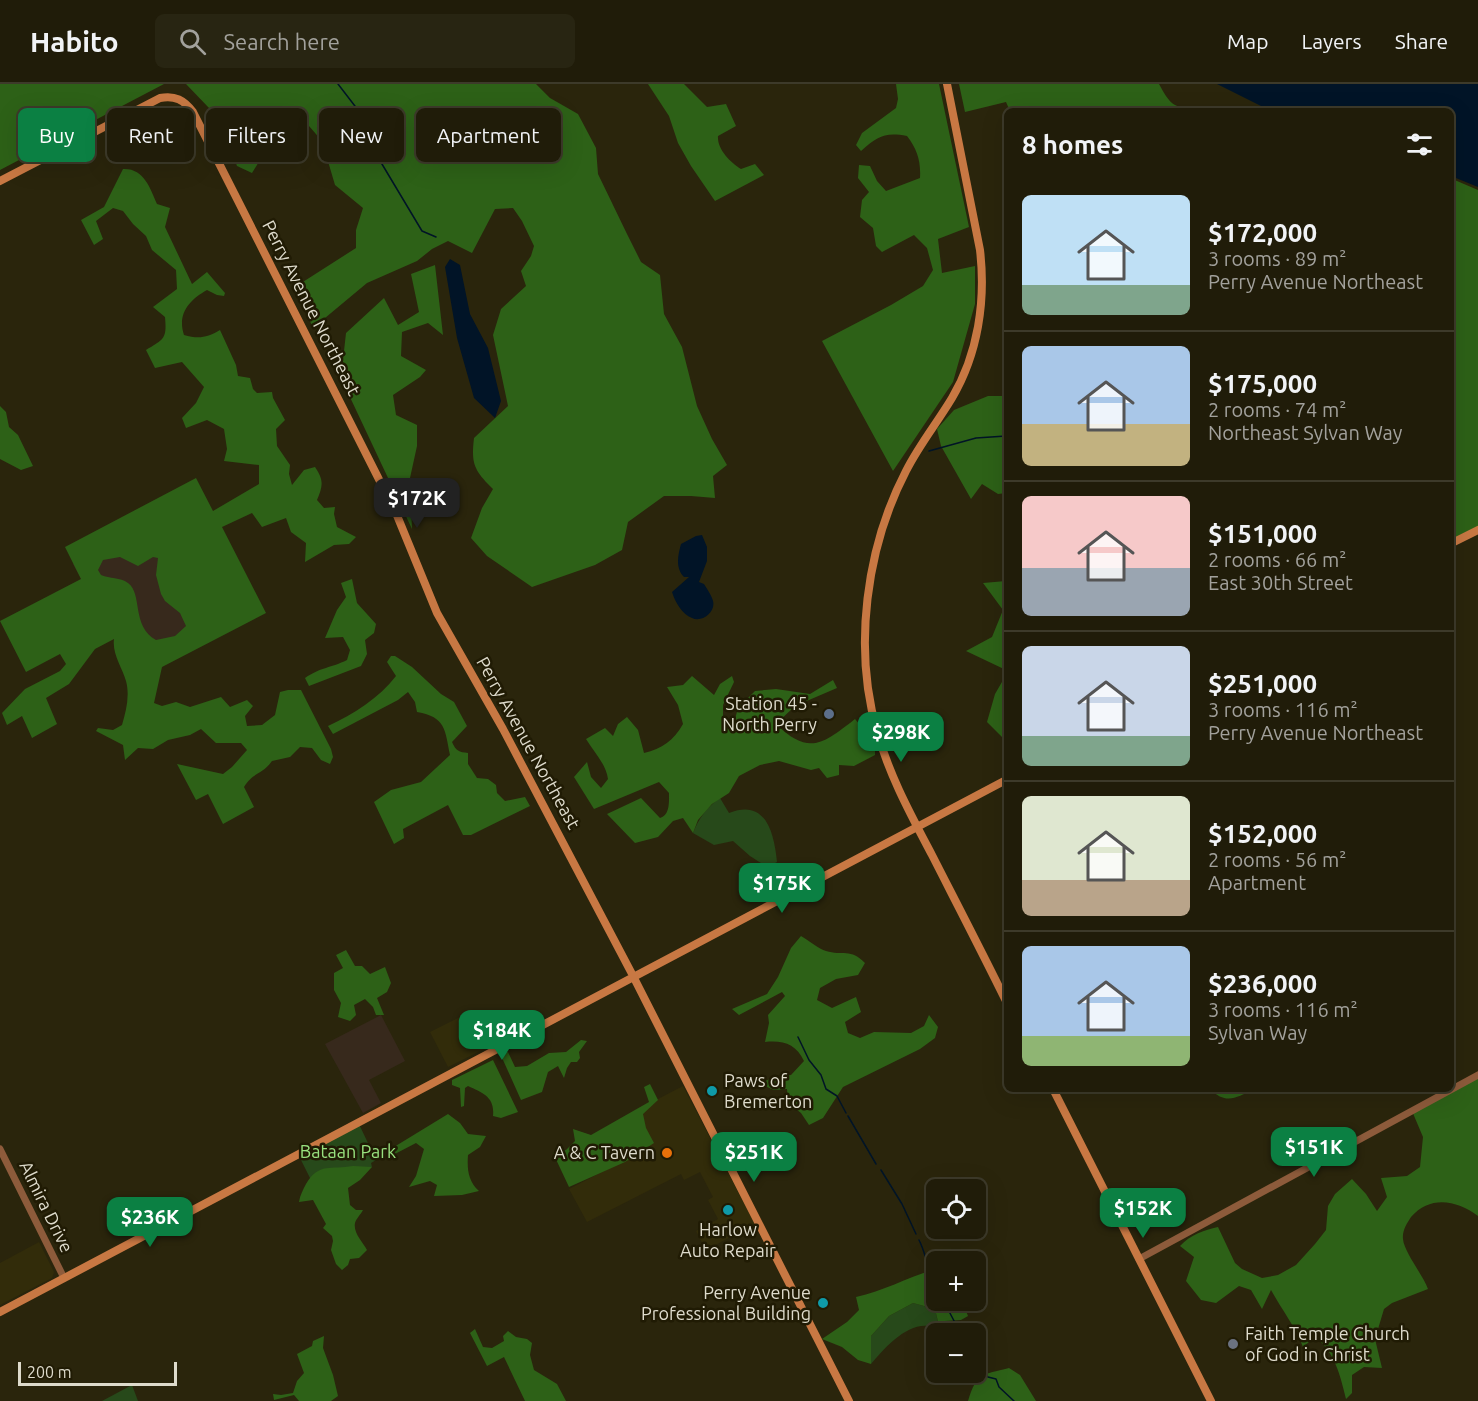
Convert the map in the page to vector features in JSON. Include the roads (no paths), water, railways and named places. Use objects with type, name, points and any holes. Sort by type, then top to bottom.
[{"type":"main road","points":[[948,84],[980,250],[983,277],[981,310],[965,374],[908,466],[885,520],[867,604],[866,678],[873,715],[885,757],[917,827],[1004,997]]},
{"type":"main road","name":"Perry Avenue Northeast","points":[[0,181],[157,99],[170,96],[180,100],[194,114],[400,522],[437,613],[503,729],[634,977],[849,1401]]},
{"type":"main road","points":[[1454,542],[1478,530]]},
{"type":"main road","points":[[0,1312],[1004,781]]},
{"type":"main road","points":[[1055,1092],[1211,1401]]},
{"type":"street","points":[[1454,1088],[1478,1075]]},
{"type":"street","points":[[1139,1259],[1447,1092]]},
{"type":"street","name":"Almira Drive","points":[[0,1149],[64,1278]]},
{"type":"water","points":[[1217,84],[1478,84],[1478,187],[1454,177],[1454,108],[1265,108]]},
{"type":"water","points":[[450,259],[460,265],[470,314],[488,348],[501,401],[495,418],[474,398],[457,338],[445,267]]},
{"type":"water","points":[[702,535],[707,547],[707,561],[699,582],[704,584],[708,590],[713,605],[707,616],[696,619],[682,611],[672,592],[689,577],[684,577],[678,566],[681,544]]},
{"type":"waterway","points":[[338,84],[358,110],[370,144],[422,231],[436,237]]},
{"type":"waterway","points":[[929,451],[976,438],[1004,436]]},
{"type":"waterway","points":[[798,1037],[809,1060],[821,1075],[826,1089],[837,1096],[846,1113]]},
{"type":"waterway","points":[[848,1116],[876,1164]]},
{"type":"waterway","points":[[881,1170],[902,1204],[916,1234]]},
{"type":"waterway","points":[[919,1240],[926,1258]]},
{"type":"waterway","points":[[949,1311],[955,1323]]},
{"type":"waterway","points":[[986,1375],[996,1379],[999,1387],[1014,1401]]},
{"type":"place","name":"Station 45 - North Perry","points":[[829,714]]},
{"type":"place","name":"Paws of Bremerton","points":[[712,1091]]},
{"type":"place","name":"A & C Tavern","points":[[667,1153]]},
{"type":"place","name":"Harlow Auto Repair","points":[[728,1210]]},
{"type":"place","name":"Perry Avenue Professional Building","points":[[823,1303]]},
{"type":"place","name":"Faith Temple Church of God in Christ","points":[[1233,1344]]},
{"type":"park label","name":"Bataan Park","points":[[348,1152]]}]
